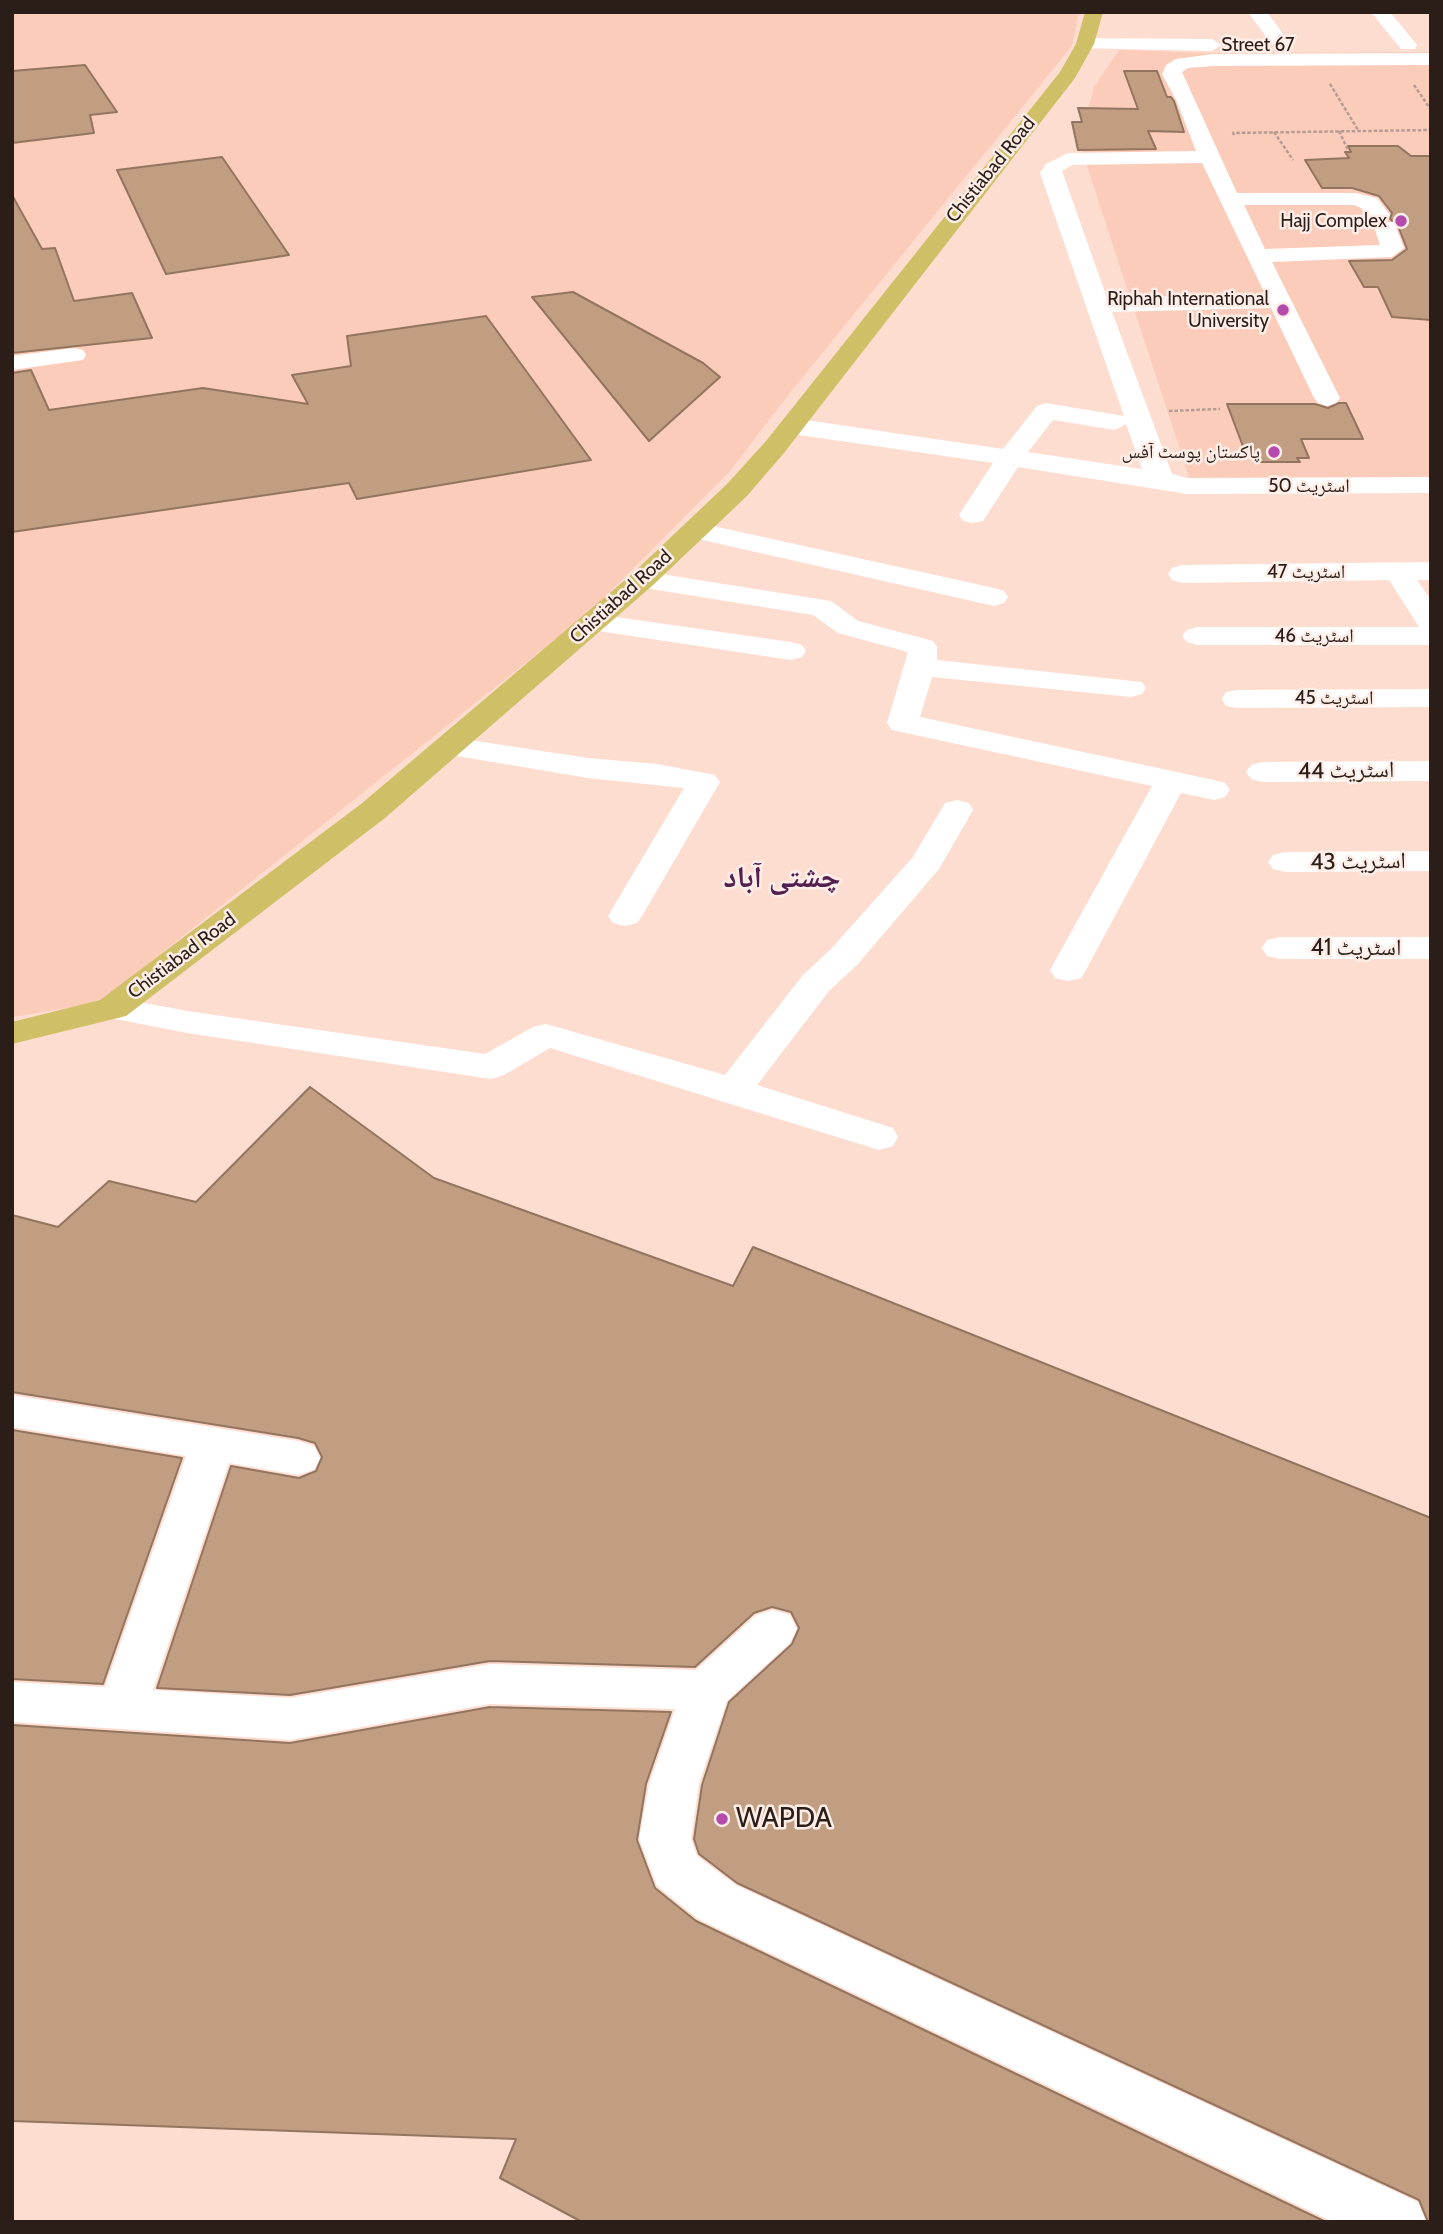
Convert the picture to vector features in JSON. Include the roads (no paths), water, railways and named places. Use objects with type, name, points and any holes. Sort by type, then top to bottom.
[{"type":"main road","name":"Chistiabad Road","points":[[12,1032],[113,1008],[373,811],[642,580],[737,490],[792,425],[1068,74],[1085,44],[1094,12]]},
{"type":"street","points":[[1258,12],[1282,45]]},
{"type":"street","points":[[1380,12],[1408,45]]},
{"type":"street","name":"Street 67","points":[[1085,44],[1431,44]]},
{"type":"street","points":[[1327,398],[1209,158],[1172,69],[1178,65],[1204,61],[1431,59]]},
{"type":"street","points":[[1174,483],[1158,475],[1125,417],[1098,305],[1051,173],[1053,168],[1068,159],[1209,158]]},
{"type":"street","points":[[1230,199],[1356,199],[1369,203],[1382,221],[1393,248],[1384,252],[1256,256]]},
{"type":"street","points":[[1098,305],[1280,301]]},
{"type":"street","points":[[12,363],[74,355]]},
{"type":"street","points":[[973,515],[1010,458],[1046,411],[1125,417]]},
{"type":"street","name":"اسٹریٹ 50","points":[[792,425],[1174,483],[1431,485]]},
{"type":"street","points":[[695,530],[993,597]]},
{"type":"street","name":"اسٹریٹ 47","points":[[1182,573],[1431,571]]},
{"type":"street","points":[[1398,572],[1431,623]]},
{"type":"street","points":[[642,580],[821,607],[848,627],[922,647],[923,655],[902,723],[1214,790]]},
{"type":"street","points":[[595,622],[791,651]]},
{"type":"street","name":"اسٹریٹ 46","points":[[1198,636],[1431,636]]},
{"type":"street","points":[[919,667],[1131,688]]},
{"type":"street","name":"اسٹریٹ 45","points":[[1237,699],[1431,698]]},
{"type":"street","points":[[450,746],[551,763],[705,782],[625,916]]},
{"type":"street","name":"اسٹریٹ 44","points":[[1262,772],[1431,771]]},
{"type":"street","points":[[1068,970],[1171,781]]},
{"type":"street","points":[[733,1090],[816,983],[844,957],[927,862],[957,810]]},
{"type":"street","name":"اسٹریٹ 43","points":[[1285,862],[1431,861]]},
{"type":"street","name":"اسٹریٹ 41","points":[[1280,948],[1431,948]]},
{"type":"street","points":[[113,1008],[187,1022],[491,1067],[546,1035],[880,1137]]},
{"type":"street","points":[[12,1411],[298,1458]]},
{"type":"street","points":[[122,1709],[214,1444]]},
{"type":"street","points":[[773,1629],[706,1690],[674,1784],[664,1839],[676,1870],[717,1902],[1397,2222]]},
{"type":"street","points":[[12,1702],[290,1719],[490,1684],[706,1690]]},
{"type":"place","name":"Hajj Complex","points":[[1401,221]]},
{"type":"place","name":"Riphah International University","points":[[1283,310]]},
{"type":"place","name":"پاکستان پوسٹ آفس","points":[[1274,452]]},
{"type":"place","name":"WAPDA","points":[[722,1819]]},
{"type":"district","name":"چشتی آباد","points":[[782,878]]}]
